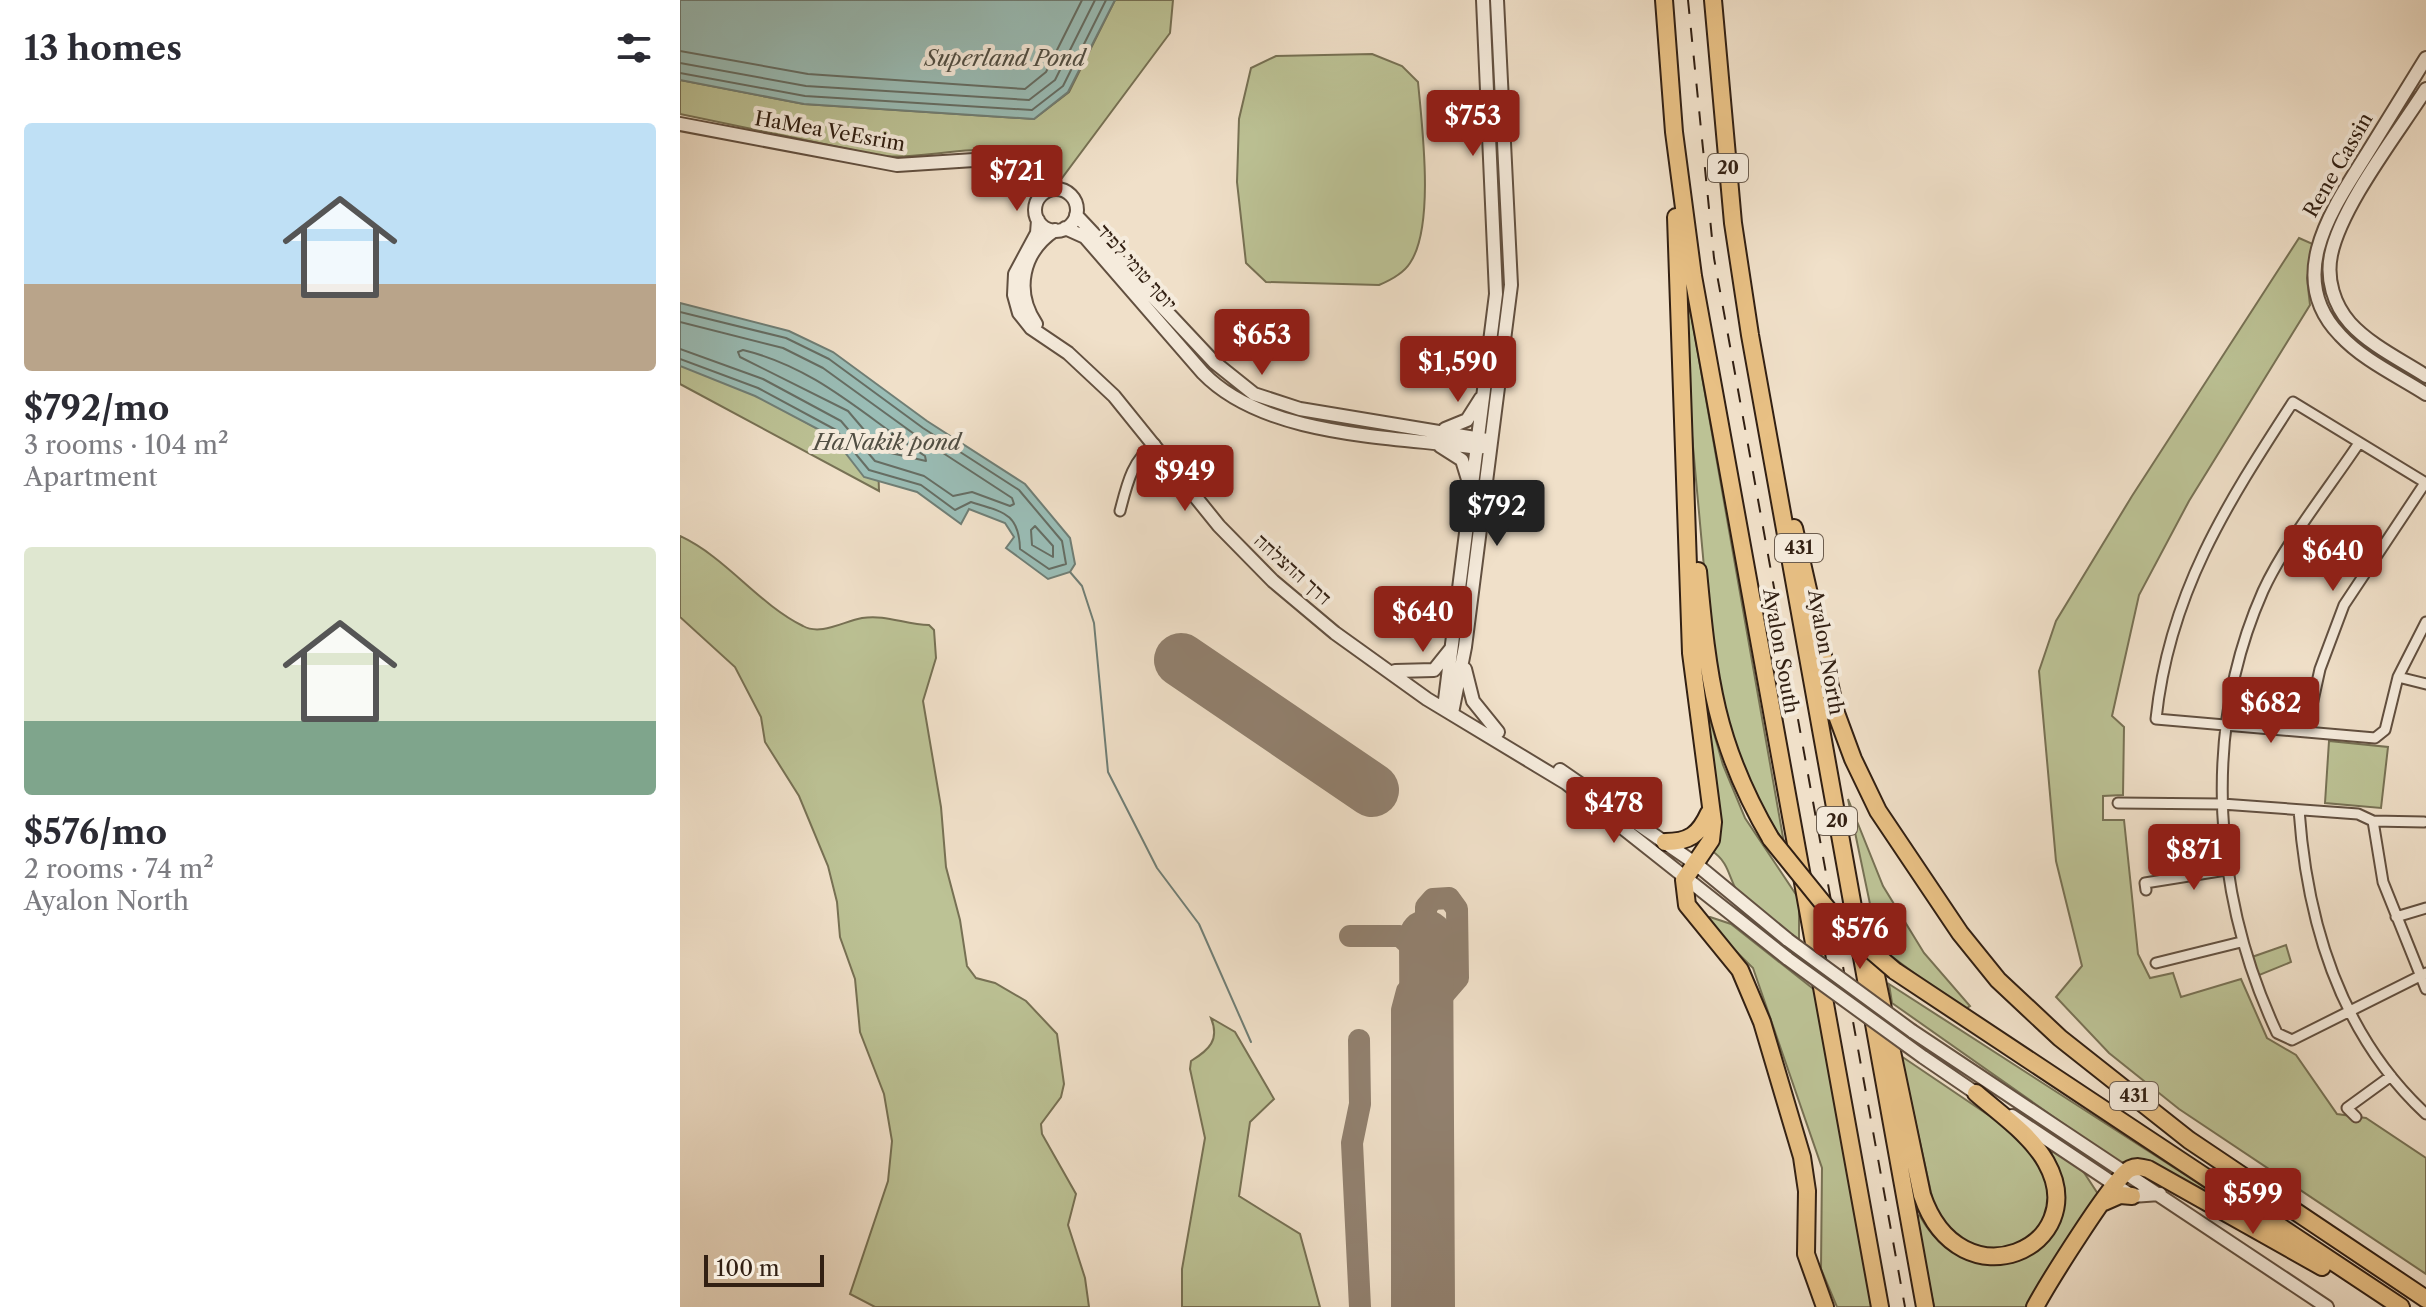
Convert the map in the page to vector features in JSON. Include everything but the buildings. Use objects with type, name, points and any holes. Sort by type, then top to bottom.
[{"type":"highway","name":"Ayalon South","points":[[1664,0],[1674,132],[1707,360],[1880,1307]]},
{"type":"highway","name":"Ayalon North","points":[[1713,0],[1733,223],[1750,335],[1925,1307]]},
{"type":"highway","points":[[1674,132],[1693,693],[1711,808],[1711,840],[1684,880],[1687,905],[1740,970],[1762,1022],[1802,1157],[1807,1191],[1806,1254],[1825,1307]]},
{"type":"highway","name":"431","points":[[1750,335],[1836,713],[1878,811],[1960,933],[2014,996],[2099,1070],[2231,1171],[2423,1297]]},
{"type":"highway","name":"431","points":[[1686,454],[1713,701],[1732,764],[1771,839],[1839,923],[1895,971],[2401,1307]]},
{"type":"highway","points":[[1825,758],[1840,805],[1926,1207],[1942,1240],[1955,1252],[1970,1260],[1996,1262],[2025,1253],[2039,1242],[2056,1214],[2057,1191],[2039,1152],[1976,1093]]},
{"type":"highway","points":[[1665,842],[1685,842],[1701,830],[1711,808]]},
{"type":"highway","points":[[2035,1307],[2121,1178],[2136,1167],[2148,1169],[2392,1307]]},
{"type":"highway","points":[[2103,1203],[2120,1195],[2132,1196]]},
{"type":"street","points":[[1483,0],[1497,267],[1460,644],[1467,686],[1473,701],[1498,732]]},
{"type":"street","points":[[1449,706],[1493,444],[1511,285],[1497,0]]},
{"type":"street","name":"Rene Cassin","points":[[2426,58],[2330,213],[2316,251],[2314,268],[2317,297],[2339,334],[2354,348],[2426,394]]},
{"type":"street","name":"Rene Cassin","points":[[2426,89],[2344,221],[2331,254],[2329,277],[2335,300],[2350,324],[2426,376]]},
{"type":"street","name":"HaMea VeEsrim","points":[[680,124],[888,164],[989,161],[1021,170],[1050,190]]},
{"type":"street","points":[[1021,170],[1037,201],[1038,220],[1060,229],[1076,215],[1070,195],[1058,189],[1050,190],[1037,201]]},
{"type":"street","name":"יוסף טומי לפיד","points":[[1076,215],[1214,362],[1254,394],[1300,409],[1437,436]]},
{"type":"street","name":"דרך ההצלחה","points":[[1038,220],[1037,233],[1015,274],[1014,295],[1023,319],[1114,396],[1235,544],[1307,611],[1355,647],[1573,778],[1665,842],[1788,940],[2121,1178]]},
{"type":"street","name":"יוסף טומי לפיד","points":[[1060,229],[1085,237],[1203,373],[1233,399],[1262,414],[1298,423],[1493,444]]},
{"type":"street","name":"דרך ההצלחה","points":[[1048,338],[1026,308],[1022,288],[1031,256],[1060,229]]},
{"type":"street","points":[[1472,499],[1462,460],[1437,436],[1467,420],[1486,388]]},
{"type":"street","points":[[2306,732],[2320,669],[2344,605],[2425,483],[2293,402],[2237,489],[2194,570],[2168,642],[2156,719],[2367,738],[2380,735],[2385,730],[2398,677],[2425,624]]},
{"type":"street","points":[[2359,443],[2264,589],[2237,675],[2228,726],[2222,804],[2226,870],[2241,942],[2277,1033],[2292,1040],[2422,974],[2426,966]]},
{"type":"street","points":[[1120,511],[1133,468],[1143,452],[1155,444]]},
{"type":"street","points":[[1395,671],[1434,670],[1460,644]]},
{"type":"street","name":"דרך ההצלחה","points":[[1355,647],[1566,783],[1684,880],[1923,1057],[1976,1093],[2121,1178]]},
{"type":"street","points":[[2398,677],[2426,684]]},
{"type":"street","points":[[2118,803],[2222,804],[2358,814],[2373,821],[2424,822]]},
{"type":"street","points":[[2299,810],[2310,900],[2347,1011],[2391,1076],[2426,1114]]},
{"type":"street","points":[[2373,821],[2383,882],[2426,989]]},
{"type":"street","points":[[2146,890],[2145,883],[2226,870]]},
{"type":"street","points":[[2396,917],[2426,908]]},
{"type":"street","points":[[2156,963],[2241,942]]},
{"type":"street","points":[[2356,1117],[2347,1108],[2391,1076]]},
{"type":"street","points":[[2121,1178],[2132,1196],[2160,1194]]},
{"type":"street","points":[[2121,1178],[2160,1194],[2327,1307]]},
{"type":"green space","points":[[1115,0],[1173,0],[1170,33],[1062,178],[1048,175],[1006,153],[975,150],[881,156],[680,114],[680,80],[804,104],[1034,119],[1069,92]]},
{"type":"green space","points":[[1372,54],[1402,66],[1418,82],[1425,201],[1418,246],[1404,270],[1379,285],[1266,282],[1246,263],[1237,182],[1239,119],[1251,68],[1276,56]]},
{"type":"green space","points":[[2299,238],[2315,245],[2307,278],[2310,305],[2189,501],[2139,595],[2112,716],[2124,727],[2123,795],[2103,796],[2103,820],[2124,820],[2138,954],[2150,978],[2173,973],[2181,997],[2241,979],[2267,1038],[2296,1055],[2337,1114],[2366,1118],[2426,1158],[2426,1274],[2179,1109],[2109,1053],[2056,997],[2082,966],[2056,861],[2039,671],[2056,621],[2132,496]]},
{"type":"green space","points":[[1681,257],[1784,843],[1752,792],[1729,729],[1710,633],[1682,326]]},
{"type":"green space","points":[[680,353],[878,462],[879,491],[680,384]]},
{"type":"green space","points":[[680,536],[713,556],[786,616],[810,629],[825,629],[871,617],[929,625],[934,630],[936,658],[923,701],[941,807],[946,867],[960,920],[967,966],[976,978],[995,983],[1026,1001],[1057,1034],[1064,1084],[1061,1097],[1041,1124],[1042,1134],[1076,1194],[1068,1225],[1085,1278],[1089,1307],[875,1307],[850,1294],[888,1181],[892,1141],[884,1094],[860,1032],[855,979],[840,937],[837,902],[828,866],[799,796],[765,742],[761,717],[735,667],[680,617]]},
{"type":"green space","points":[[1707,709],[1723,765],[1745,818],[1799,899],[1799,941],[1742,898],[1727,868],[1712,851],[1701,713]]},
{"type":"green space","points":[[2329,741],[2388,747],[2381,808],[2325,803]]},
{"type":"green space","points":[[1848,799],[1883,886],[1924,953],[1970,1006],[1964,1010],[1879,947]]},
{"type":"green space","points":[[1710,917],[1731,924],[1816,991],[1875,1307],[1837,1307],[1821,1269],[1822,1168],[1753,968],[1702,918]]},
{"type":"green space","points":[[2286,945],[2291,962],[2257,976],[2252,957]]},
{"type":"green space","points":[[1889,984],[2277,1234],[2133,1160],[2119,1163],[1892,1003]]},
{"type":"green space","points":[[1211,1018],[1235,1032],[1274,1099],[1250,1122],[1239,1196],[1300,1234],[1320,1307],[1182,1307],[1182,1269],[1205,1138],[1190,1069],[1191,1061],[1211,1044],[1214,1032]]},
{"type":"green space","points":[[1901,1056],[2009,1129],[2040,1163],[2052,1201],[2035,1238],[1979,1256],[1937,1220]]},
{"type":"green space","points":[[2055,1149],[2081,1168],[2100,1197],[2028,1307],[1934,1307],[1915,1214],[1942,1243],[1969,1257],[1999,1260],[2026,1252],[2049,1237],[2062,1214],[2064,1187],[2049,1156]]},
{"type":"water","name":"Superland Pond","points":[[680,0],[1115,0],[1068,92],[1034,119],[804,104],[680,80]]},
{"type":"water","name":"HaNakik pond","points":[[680,303],[789,331],[833,352],[927,421],[1025,484],[1070,538],[1075,564],[1070,572],[1048,579],[1006,548],[1014,537],[1005,523],[969,509],[961,524],[917,492],[864,477],[833,437],[755,396],[680,366]]},
{"type":"waterway","points":[[1070,572],[1082,586],[1094,623],[1108,772],[1157,868],[1199,924],[1251,1042]]},
{"type":"taxiway","points":[[1426,937],[1426,907],[1433,899],[1449,898],[1457,909],[1458,978],[1426,1015]]},
{"type":"taxiway","points":[[1350,936],[1400,936],[1415,950],[1415,983],[1407,991],[1402,1010],[1402,1307]]},
{"type":"taxiway","points":[[1359,1040],[1360,1104],[1352,1143],[1360,1307]]},
{"type":"runway","points":[[1181,660],[1372,790]]},
{"type":"runway","points":[[1426,937],[1428,1307]]},
{"type":"railway","points":[[1688,0],[1714,258],[1905,1307]]}]
